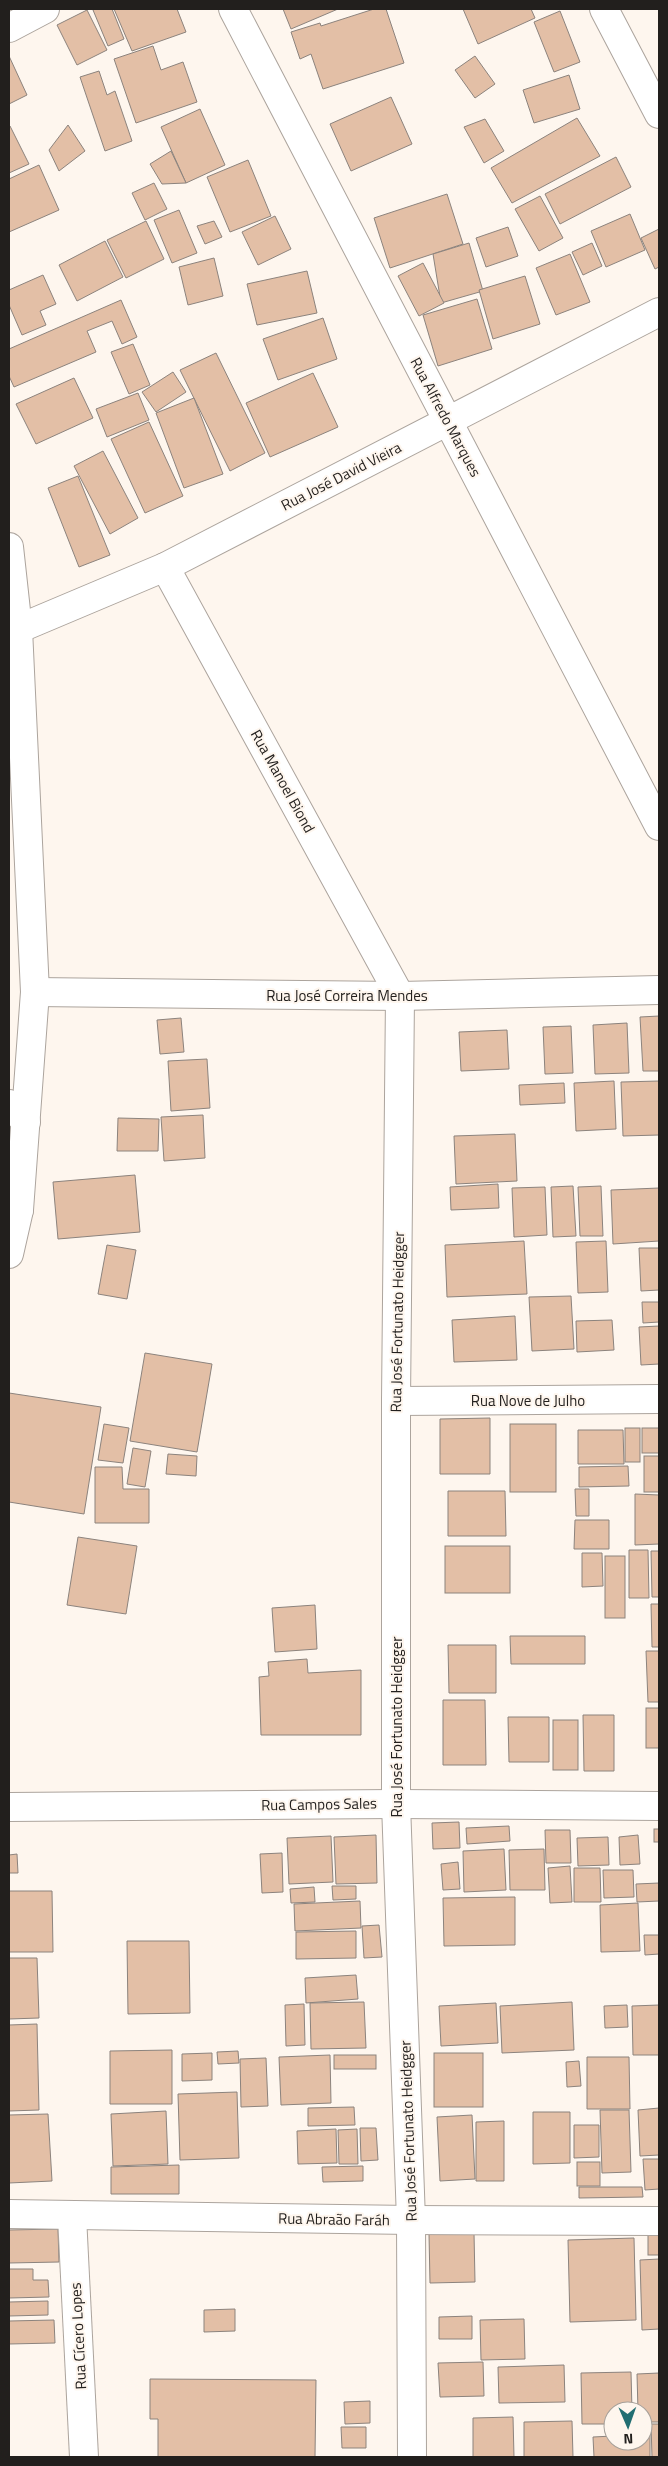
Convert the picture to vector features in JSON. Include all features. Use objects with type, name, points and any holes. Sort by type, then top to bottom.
[{"type":"street","points":[[9,28],[45,9]]},
{"type":"street","name":"Rua Alfredo Marques","points":[[233,9],[659,826]]},
{"type":"street","points":[[604,9],[659,114]]},
{"type":"street","name":"Rua José David Vieira","points":[[18,629],[165,567],[659,312]]},
{"type":"street","points":[[9,547],[18,629],[35,992],[17,1113],[14,1205],[9,1254]]},
{"type":"street","name":"Rua Manoel Biond","points":[[165,567],[400,996]]},
{"type":"street","name":"Rua José Correira Mendes","points":[[35,992],[400,996],[659,990]]},
{"type":"street","name":"Rua José Fortunato Heidgger","points":[[400,996],[396,1401],[396,1804],[411,2220],[412,2457]]},
{"type":"street","name":"Rua Nove de Julho","points":[[396,1401],[659,1399]]},
{"type":"street","name":"Rua Campos Sales","points":[[9,1807],[396,1804],[659,1806]]},
{"type":"street","name":"Rua Abraão Faráh","points":[[9,2214],[411,2220],[659,2221]]},
{"type":"street","name":"Rua Cícero Lopes","points":[[72,2216],[84,2457]]},
{"type":"building","points":[[112,9],[124,39],[108,46],[93,10]]},
{"type":"building","points":[[114,9],[177,9],[186,32],[132,51]]},
{"type":"building","points":[[283,9],[338,9],[291,29]]},
{"type":"building","points":[[374,9],[386,9],[404,63],[323,89],[311,54],[300,59],[291,32],[320,23],[321,26]]},
{"type":"building","points":[[463,9],[531,9],[535,18],[478,44]]},
{"type":"building","points":[[87,10],[107,50],[77,65],[57,25]]},
{"type":"building","points":[[560,11],[580,62],[554,72],[534,22]]},
{"type":"building","points":[[153,46],[161,70],[183,62],[197,102],[136,123],[114,59]]},
{"type":"building","points":[[9,56],[27,95],[9,104]]},
{"type":"building","points":[[475,56],[495,84],[475,98],[455,70]]},
{"type":"building","points":[[99,71],[107,95],[115,91],[132,141],[105,151],[80,77]]},
{"type":"building","points":[[569,75],[580,109],[534,123],[523,90]]},
{"type":"building","points":[[391,97],[412,144],[351,171],[330,124]]},
{"type":"building","points":[[200,109],[225,165],[186,183],[161,127]]},
{"type":"building","points":[[577,118],[600,156],[512,203],[491,168]]},
{"type":"building","points":[[485,119],[504,151],[484,163],[464,127]]},
{"type":"building","points":[[68,125],[85,151],[59,171],[49,150]]},
{"type":"building","points":[[9,126],[29,164],[9,173]]},
{"type":"building","points":[[171,151],[186,183],[162,184],[150,164]]},
{"type":"building","points":[[616,157],[631,187],[560,224],[545,194]]},
{"type":"building","points":[[248,160],[271,216],[230,232],[207,177]]},
{"type":"building","points":[[39,165],[59,210],[9,232],[9,179]]},
{"type":"building","points":[[154,183],[167,209],[145,220],[132,193]]},
{"type":"building","points":[[447,194],[463,244],[390,268],[374,218]]},
{"type":"building","points":[[540,196],[563,238],[539,251],[515,209]]},
{"type":"building","points":[[179,210],[197,253],[172,263],[154,220]]},
{"type":"building","points":[[630,214],[645,250],[606,267],[591,231]]},
{"type":"building","points":[[275,216],[291,249],[258,265],[242,232]]},
{"type":"building","points":[[146,221],[164,259],[126,278],[107,240]]},
{"type":"building","points":[[214,221],[222,237],[205,244],[197,226]]},
{"type":"building","points":[[508,227],[518,256],[486,267],[476,238]]},
{"type":"building","points":[[659,229],[659,267],[655,269],[641,238]]},
{"type":"building","points":[[105,241],[123,277],[77,301],[59,265]]},
{"type":"building","points":[[469,243],[483,291],[441,303],[433,254]]},
{"type":"building","points":[[592,243],[602,266],[583,275],[572,252]]},
{"type":"building","points":[[570,254],[590,302],[556,315],[536,268]]},
{"type":"building","points":[[214,258],[223,296],[188,305],[179,267]]},
{"type":"building","points":[[423,263],[444,303],[419,316],[398,276]]},
{"type":"building","points":[[307,271],[317,313],[257,325],[247,284]]},
{"type":"building","points":[[43,275],[56,304],[40,311],[46,325],[22,335],[9,305],[9,290]]},
{"type":"building","points":[[525,276],[540,324],[493,339],[479,290]]},
{"type":"building","points":[[477,299],[492,349],[438,366],[423,315]]},
{"type":"building","points":[[121,300],[137,337],[122,344],[112,321],[87,331],[96,352],[14,387],[9,376],[9,349]]},
{"type":"building","points":[[323,318],[337,359],[278,380],[263,339]]},
{"type":"building","points":[[133,344],[150,385],[129,394],[111,352]]},
{"type":"building","points":[[216,353],[265,453],[230,471],[180,370]]},
{"type":"building","points":[[173,372],[186,392],[156,412],[142,392]]},
{"type":"building","points":[[313,373],[338,427],[270,457],[246,403]]},
{"type":"building","points":[[74,378],[93,418],[36,444],[16,404]]},
{"type":"building","points":[[138,393],[149,420],[107,437],[96,409]]},
{"type":"building","points":[[194,398],[223,474],[184,488],[156,413]]},
{"type":"building","points":[[149,422],[183,496],[145,513],[111,439]]},
{"type":"building","points":[[103,451],[138,518],[110,534],[74,466]]},
{"type":"building","points":[[78,476],[110,555],[79,567],[48,488]]},
{"type":"building","points":[[659,1016],[659,1071],[643,1071],[640,1017]]},
{"type":"building","points":[[181,1018],[184,1052],[160,1054],[157,1020]]},
{"type":"building","points":[[627,1023],[629,1073],[595,1074],[593,1025]]},
{"type":"building","points":[[571,1026],[573,1073],[545,1074],[543,1027]]},
{"type":"building","points":[[507,1030],[509,1069],[461,1071],[459,1032]]},
{"type":"building","points":[[207,1059],[210,1108],[171,1111],[168,1061]]},
{"type":"building","points":[[614,1081],[616,1129],[576,1131],[574,1083]]},
{"type":"building","points":[[659,1081],[659,1135],[623,1136],[621,1082]]},
{"type":"building","points":[[564,1083],[565,1103],[520,1105],[519,1085]]},
{"type":"building","points":[[203,1115],[205,1158],[164,1161],[161,1117]]},
{"type":"building","points":[[118,1118],[159,1119],[158,1151],[117,1151]]},
{"type":"building","points":[[515,1134],[517,1181],[456,1184],[454,1136]]},
{"type":"building","points":[[135,1175],[140,1232],[58,1239],[53,1182]]},
{"type":"building","points":[[498,1184],[499,1208],[451,1210],[450,1187]]},
{"type":"building","points":[[573,1186],[576,1236],[553,1237],[551,1187]]},
{"type":"building","points":[[601,1186],[603,1236],[580,1236],[578,1187]]},
{"type":"building","points":[[545,1187],[547,1235],[514,1237],[512,1188]]},
{"type":"building","points":[[659,1188],[659,1241],[613,1244],[611,1190]]},
{"type":"building","points":[[524,1241],[527,1294],[447,1297],[445,1245]]},
{"type":"building","points":[[606,1241],[608,1292],[578,1293],[576,1242]]},
{"type":"building","points":[[107,1245],[136,1250],[127,1299],[98,1294]]},
{"type":"building","points":[[639,1248],[659,1248],[659,1290],[641,1291]]},
{"type":"building","points":[[571,1296],[574,1349],[532,1351],[529,1297]]},
{"type":"building","points":[[642,1302],[659,1302],[659,1322],[643,1323]]},
{"type":"building","points":[[515,1316],[517,1360],[454,1362],[452,1320]]},
{"type":"building","points":[[612,1320],[614,1350],[577,1352],[576,1321]]},
{"type":"building","points":[[659,1326],[659,1364],[641,1365],[639,1327]]},
{"type":"building","points":[[145,1353],[212,1364],[197,1452],[130,1441]]},
{"type":"building","points":[[9,1393],[101,1407],[84,1514],[9,1502]]},
{"type":"building","points":[[490,1418],[490,1474],[440,1474],[440,1419]]},
{"type":"building","points":[[104,1424],[129,1428],[123,1463],[98,1460]]},
{"type":"building","points":[[510,1424],[556,1424],[556,1492],[510,1492]]},
{"type":"building","points":[[625,1428],[640,1428],[640,1462],[625,1462]]},
{"type":"building","points":[[642,1428],[659,1428],[659,1453],[642,1453]]},
{"type":"building","points":[[578,1430],[623,1430],[624,1464],[578,1464]]},
{"type":"building","points":[[133,1448],[151,1451],[145,1487],[127,1484]]},
{"type":"building","points":[[168,1454],[197,1456],[196,1476],[166,1474]]},
{"type":"building","points":[[644,1456],[659,1456],[659,1492],[644,1492]]},
{"type":"building","points":[[628,1466],[629,1486],[579,1487],[579,1467]]},
{"type":"building","points":[[95,1467],[122,1467],[123,1489],[149,1489],[149,1523],[95,1523]]},
{"type":"building","points":[[575,1489],[589,1489],[589,1516],[576,1516]]},
{"type":"building","points":[[448,1491],[505,1491],[506,1536],[448,1536]]},
{"type":"building","points":[[635,1494],[659,1495],[659,1544],[635,1545]]},
{"type":"building","points":[[575,1520],[609,1520],[609,1549],[574,1549]]},
{"type":"building","points":[[78,1537],[137,1546],[126,1614],[67,1605]]},
{"type":"building","points":[[445,1546],[510,1546],[510,1593],[445,1593]]},
{"type":"building","points":[[629,1550],[648,1550],[649,1598],[629,1598]]},
{"type":"building","points":[[651,1551],[659,1551],[659,1597],[652,1597]]},
{"type":"building","points":[[582,1553],[602,1553],[603,1586],[582,1587]]},
{"type":"building","points":[[605,1556],[625,1556],[625,1618],[605,1618]]},
{"type":"building","points":[[651,1604],[659,1604],[659,1647],[652,1647]]},
{"type":"building","points":[[315,1605],[317,1649],[275,1652],[272,1608]]},
{"type":"building","points":[[510,1636],[585,1636],[585,1664],[511,1664]]},
{"type":"building","points":[[448,1645],[496,1645],[496,1693],[449,1693]]},
{"type":"building","points":[[646,1651],[659,1651],[659,1702],[648,1702]]},
{"type":"building","points":[[307,1659],[308,1673],[361,1670],[361,1735],[261,1735],[259,1677],[269,1676],[268,1662]]},
{"type":"building","points":[[443,1700],[485,1700],[486,1765],[443,1765]]},
{"type":"building","points":[[646,1708],[659,1708],[659,1748],[646,1748]]},
{"type":"building","points":[[583,1715],[614,1715],[614,1771],[584,1771]]},
{"type":"building","points":[[508,1717],[549,1717],[549,1762],[509,1762]]},
{"type":"building","points":[[553,1720],[578,1720],[578,1770],[553,1770]]},
{"type":"building","points":[[459,1822],[460,1848],[433,1849],[432,1823]]},
{"type":"building","points":[[509,1826],[510,1841],[467,1844],[466,1828]]},
{"type":"building","points":[[654,1829],[659,1829],[659,1842],[654,1842]]},
{"type":"building","points":[[545,1830],[570,1830],[571,1863],[546,1863]]},
{"type":"building","points":[[376,1835],[377,1883],[336,1884],[334,1837]]},
{"type":"building","points":[[638,1835],[640,1864],[620,1865],[619,1837]]},
{"type":"building","points":[[331,1836],[333,1882],[289,1884],[287,1838]]},
{"type":"building","points":[[608,1837],[609,1865],[578,1866],[577,1838]]},
{"type":"building","points":[[504,1849],[506,1890],[464,1892],[463,1851]]},
{"type":"building","points":[[544,1849],[545,1890],[510,1890],[509,1850]]},
{"type":"building","points":[[282,1853],[283,1892],[262,1893],[260,1854]]},
{"type":"building","points":[[17,1854],[18,1873],[9,1873],[9,1855]]},
{"type":"building","points":[[458,1862],[460,1889],[443,1890],[441,1864]]},
{"type":"building","points":[[570,1866],[572,1902],[550,1903],[548,1868]]},
{"type":"building","points":[[574,1868],[600,1868],[601,1902],[574,1902]]},
{"type":"building","points":[[603,1870],[633,1870],[634,1897],[604,1898]]},
{"type":"building","points":[[659,1883],[659,1901],[637,1902],[636,1884]]},
{"type":"building","points":[[332,1886],[356,1886],[356,1899],[333,1900]]},
{"type":"building","points":[[314,1887],[315,1902],[291,1903],[290,1889]]},
{"type":"building","points":[[9,1891],[52,1891],[53,1952],[9,1952]]},
{"type":"building","points":[[515,1897],[515,1945],[444,1946],[443,1898]]},
{"type":"building","points":[[360,1901],[361,1928],[295,1931],[294,1904]]},
{"type":"building","points":[[638,1903],[640,1951],[601,1952],[600,1905]]},
{"type":"building","points":[[379,1925],[382,1957],[364,1958],[362,1926]]},
{"type":"building","points":[[356,1931],[356,1958],[296,1959],[296,1932]]},
{"type":"building","points":[[644,1935],[659,1935],[659,1954],[645,1955]]},
{"type":"building","points":[[127,1941],[189,1941],[190,2013],[128,2014]]},
{"type":"building","points":[[9,1958],[37,1958],[39,2018],[9,2019]]},
{"type":"building","points":[[356,1975],[358,1999],[306,2003],[305,1978]]},
{"type":"building","points":[[364,2002],[366,2048],[311,2049],[310,2003]]},
{"type":"building","points":[[572,2002],[574,2050],[502,2053],[500,2006]]},
{"type":"building","points":[[496,2003],[498,2043],[441,2046],[439,2006]]},
{"type":"building","points":[[304,2004],[305,2045],[286,2046],[285,2005]]},
{"type":"building","points":[[627,2005],[628,2027],[605,2028],[604,2006]]},
{"type":"building","points":[[659,2005],[659,2055],[633,2055],[632,2006]]},
{"type":"building","points":[[37,2024],[39,2110],[9,2111],[9,2025]]},
{"type":"building","points":[[172,2050],[172,2104],[110,2104],[110,2051]]},
{"type":"building","points":[[238,2051],[239,2063],[218,2064],[217,2052]]},
{"type":"building","points":[[212,2053],[212,2080],[182,2081],[182,2054]]},
{"type":"building","points":[[434,2053],[483,2053],[483,2107],[434,2107]]},
{"type":"building","points":[[330,2055],[331,2103],[281,2105],[279,2057]]},
{"type":"building","points":[[334,2055],[376,2055],[376,2069],[334,2069]]},
{"type":"building","points":[[587,2057],[629,2057],[630,2109],[587,2109]]},
{"type":"building","points":[[266,2058],[268,2106],[241,2107],[240,2059]]},
{"type":"building","points":[[579,2061],[581,2086],[567,2087],[566,2062]]},
{"type":"building","points":[[237,2092],[239,2158],[180,2160],[178,2094]]},
{"type":"building","points":[[354,2107],[355,2125],[308,2126],[308,2108]]},
{"type":"building","points":[[659,2108],[659,2155],[640,2156],[638,2110]]},
{"type":"building","points":[[600,2110],[629,2110],[631,2172],[602,2173]]},
{"type":"building","points":[[166,2111],[168,2164],[113,2166],[111,2114]]},
{"type":"building","points":[[533,2112],[570,2112],[570,2163],[533,2164]]},
{"type":"building","points":[[48,2114],[52,2181],[9,2183],[9,2115]]},
{"type":"building","points":[[472,2115],[475,2179],[440,2181],[437,2117]]},
{"type":"building","points":[[504,2121],[504,2181],[476,2181],[476,2122]]},
{"type":"building","points":[[574,2125],[599,2125],[599,2157],[574,2158]]},
{"type":"building","points":[[360,2128],[376,2128],[378,2160],[361,2161]]},
{"type":"building","points":[[336,2129],[337,2163],[298,2164],[297,2131]]},
{"type":"building","points":[[357,2129],[358,2164],[339,2164],[338,2130]]},
{"type":"building","points":[[643,2159],[659,2159],[659,2189],[645,2190]]},
{"type":"building","points":[[577,2162],[600,2162],[600,2186],[577,2186]]},
{"type":"building","points":[[179,2165],[179,2194],[111,2194],[111,2167]]},
{"type":"building","points":[[363,2166],[363,2181],[323,2182],[322,2167]]},
{"type":"building","points":[[579,2187],[642,2187],[643,2197],[579,2198]]},
{"type":"building","points":[[648,2225],[659,2225],[659,2255],[648,2255]]},
{"type":"building","points":[[58,2229],[59,2262],[9,2263],[9,2230]]},
{"type":"building","points":[[474,2233],[475,2282],[430,2283],[429,2234]]},
{"type":"building","points":[[634,2238],[636,2320],[570,2322],[568,2240]]},
{"type":"building","points":[[659,2259],[659,2329],[642,2330],[640,2260]]},
{"type":"building","points":[[9,2269],[33,2269],[33,2280],[48,2280],[49,2297],[9,2298]]},
{"type":"building","points":[[48,2301],[48,2315],[9,2316],[9,2302]]},
{"type":"building","points":[[235,2309],[235,2331],[204,2332],[204,2310]]},
{"type":"building","points":[[472,2316],[472,2339],[439,2339],[439,2317]]},
{"type":"building","points":[[524,2319],[525,2359],[481,2360],[480,2320]]},
{"type":"building","points":[[54,2320],[55,2343],[9,2344],[9,2321]]},
{"type":"building","points":[[483,2362],[484,2396],[440,2397],[438,2363]]},
{"type":"building","points":[[564,2365],[565,2402],[499,2403],[498,2367]]},
{"type":"building","points":[[631,2372],[632,2401],[603,2401],[603,2424],[582,2424],[581,2373]]},
{"type":"building","points":[[659,2373],[659,2422],[653,2422],[653,2401],[638,2401],[637,2374]]},
{"type":"building","points":[[150,2379],[316,2380],[315,2457],[158,2457],[158,2419],[150,2419]]},
{"type":"building","points":[[370,2401],[370,2423],[345,2424],[344,2402]]},
{"type":"building","points":[[513,2417],[514,2457],[473,2457],[473,2418]]},
{"type":"building","points":[[572,2421],[573,2457],[524,2457],[524,2422]]},
{"type":"building","points":[[653,2424],[659,2424],[659,2457],[652,2457]]},
{"type":"building","points":[[341,2427],[366,2427],[366,2448],[342,2448]]},
{"type":"building","points":[[603,2436],[603,2451],[650,2451],[650,2457],[594,2457],[593,2437]]}]
